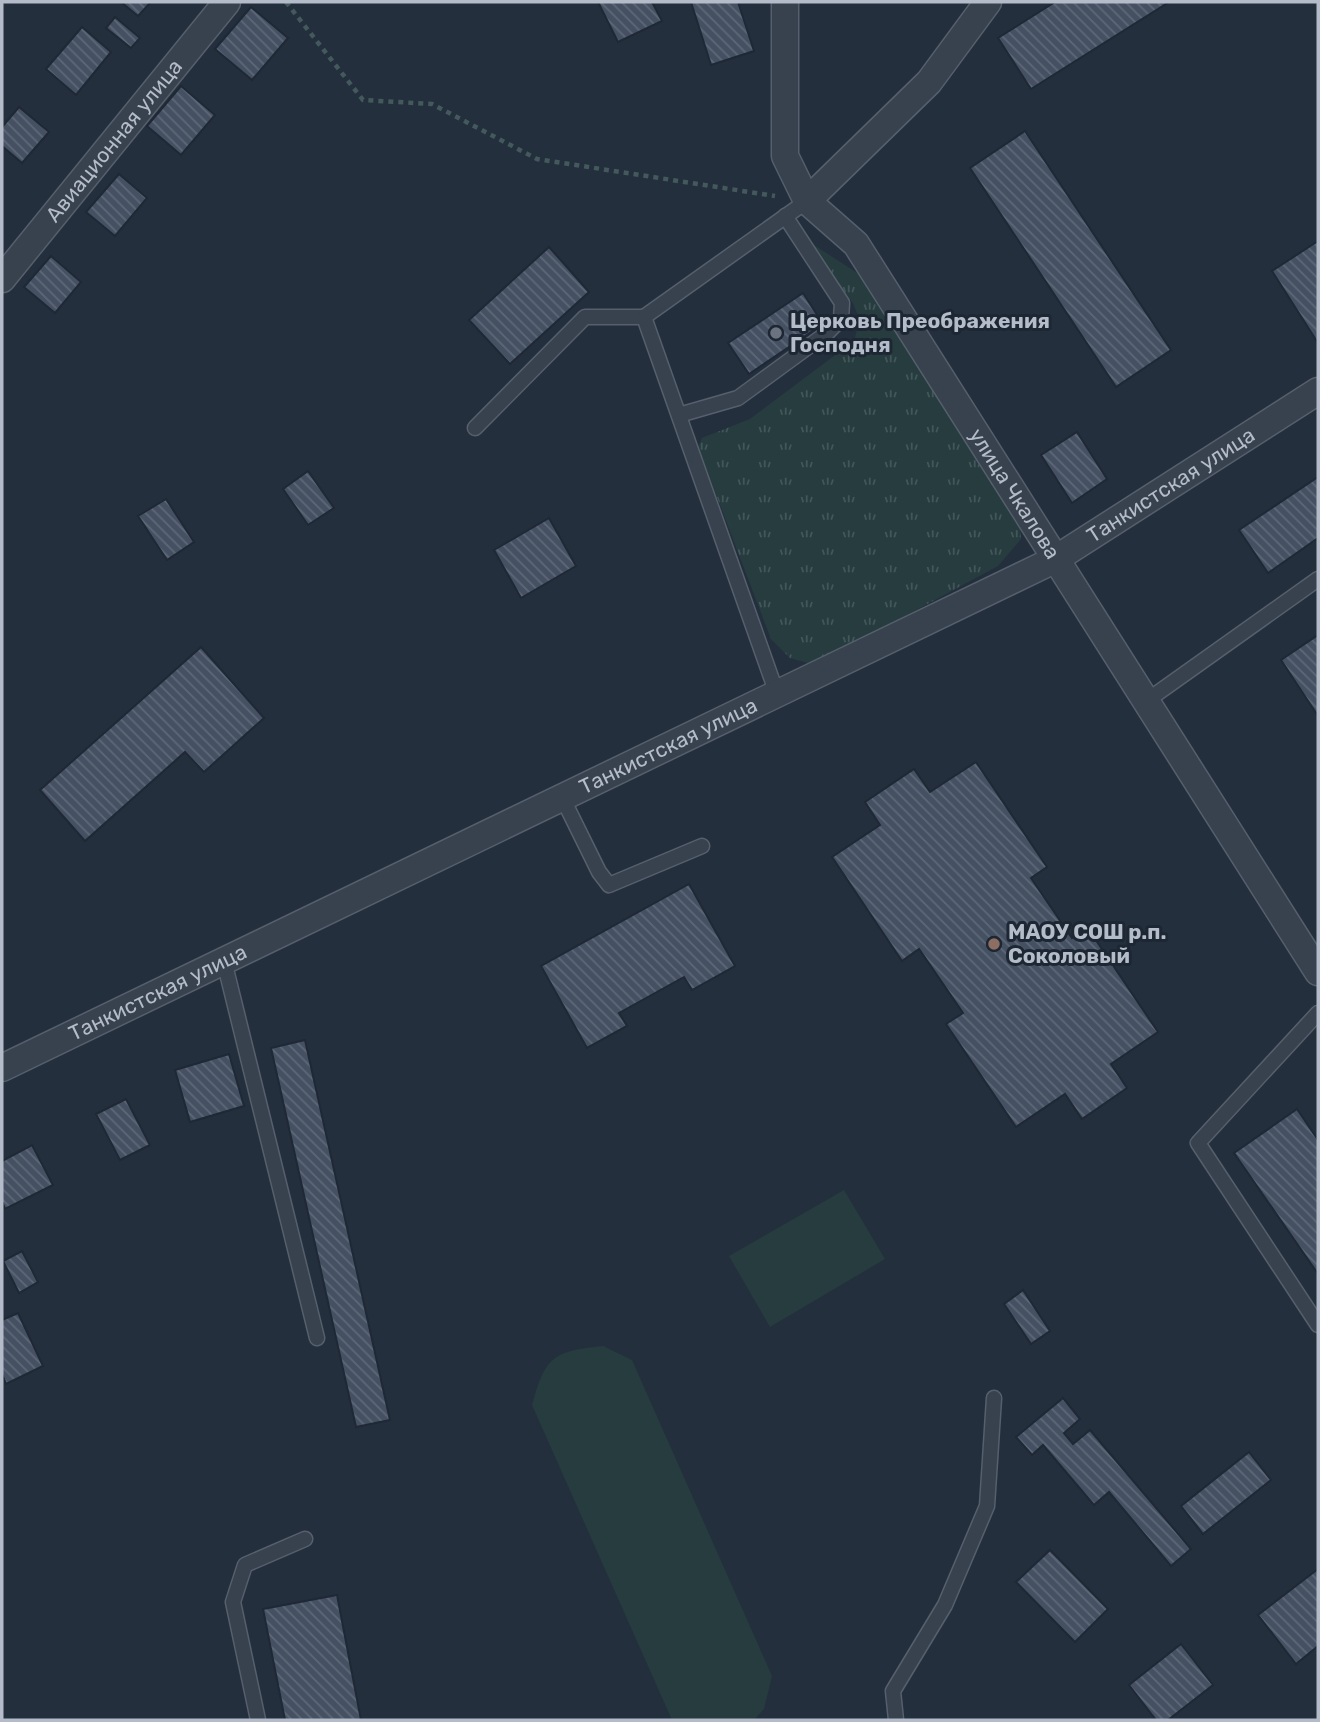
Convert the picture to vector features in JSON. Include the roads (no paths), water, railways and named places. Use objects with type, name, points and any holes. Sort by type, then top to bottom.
[{"type":"street","name":"Авиационная улица","points":[[2,279],[227,2]]},
{"type":"street","name":"улица Чкалова","points":[[785,2],[785,156],[807,201],[856,244],[1054,560],[1318,972]]},
{"type":"street","points":[[807,201],[929,82],[988,2]]},
{"type":"street","name":"Танкистская улица","points":[[2,1068],[1054,560],[1318,391]]},
{"type":"lane","points":[[475,428],[585,317],[644,317],[807,201]]},
{"type":"lane","points":[[680,415],[738,398],[827,333],[841,319],[842,303],[785,216]]},
{"type":"lane","points":[[644,317],[777,694]]},
{"type":"lane","points":[[1145,702],[1318,579]]},
{"type":"lane","points":[[562,797],[599,872],[609,885],[702,846]]},
{"type":"lane","points":[[224,961],[317,1338]]},
{"type":"lane","points":[[1318,1013],[1198,1143],[1318,1325]]},
{"type":"lane","points":[[896,1720],[893,1691],[945,1605],[987,1506],[994,1398]]},
{"type":"lane","points":[[258,1720],[233,1602],[245,1565],[305,1539]]},
{"type":"place","name":"Церковь Преображения Господня","points":[[776,333]]},
{"type":"place","name":"МАОУ СОШ р.п. Соколовый","points":[[994,944]]}]
